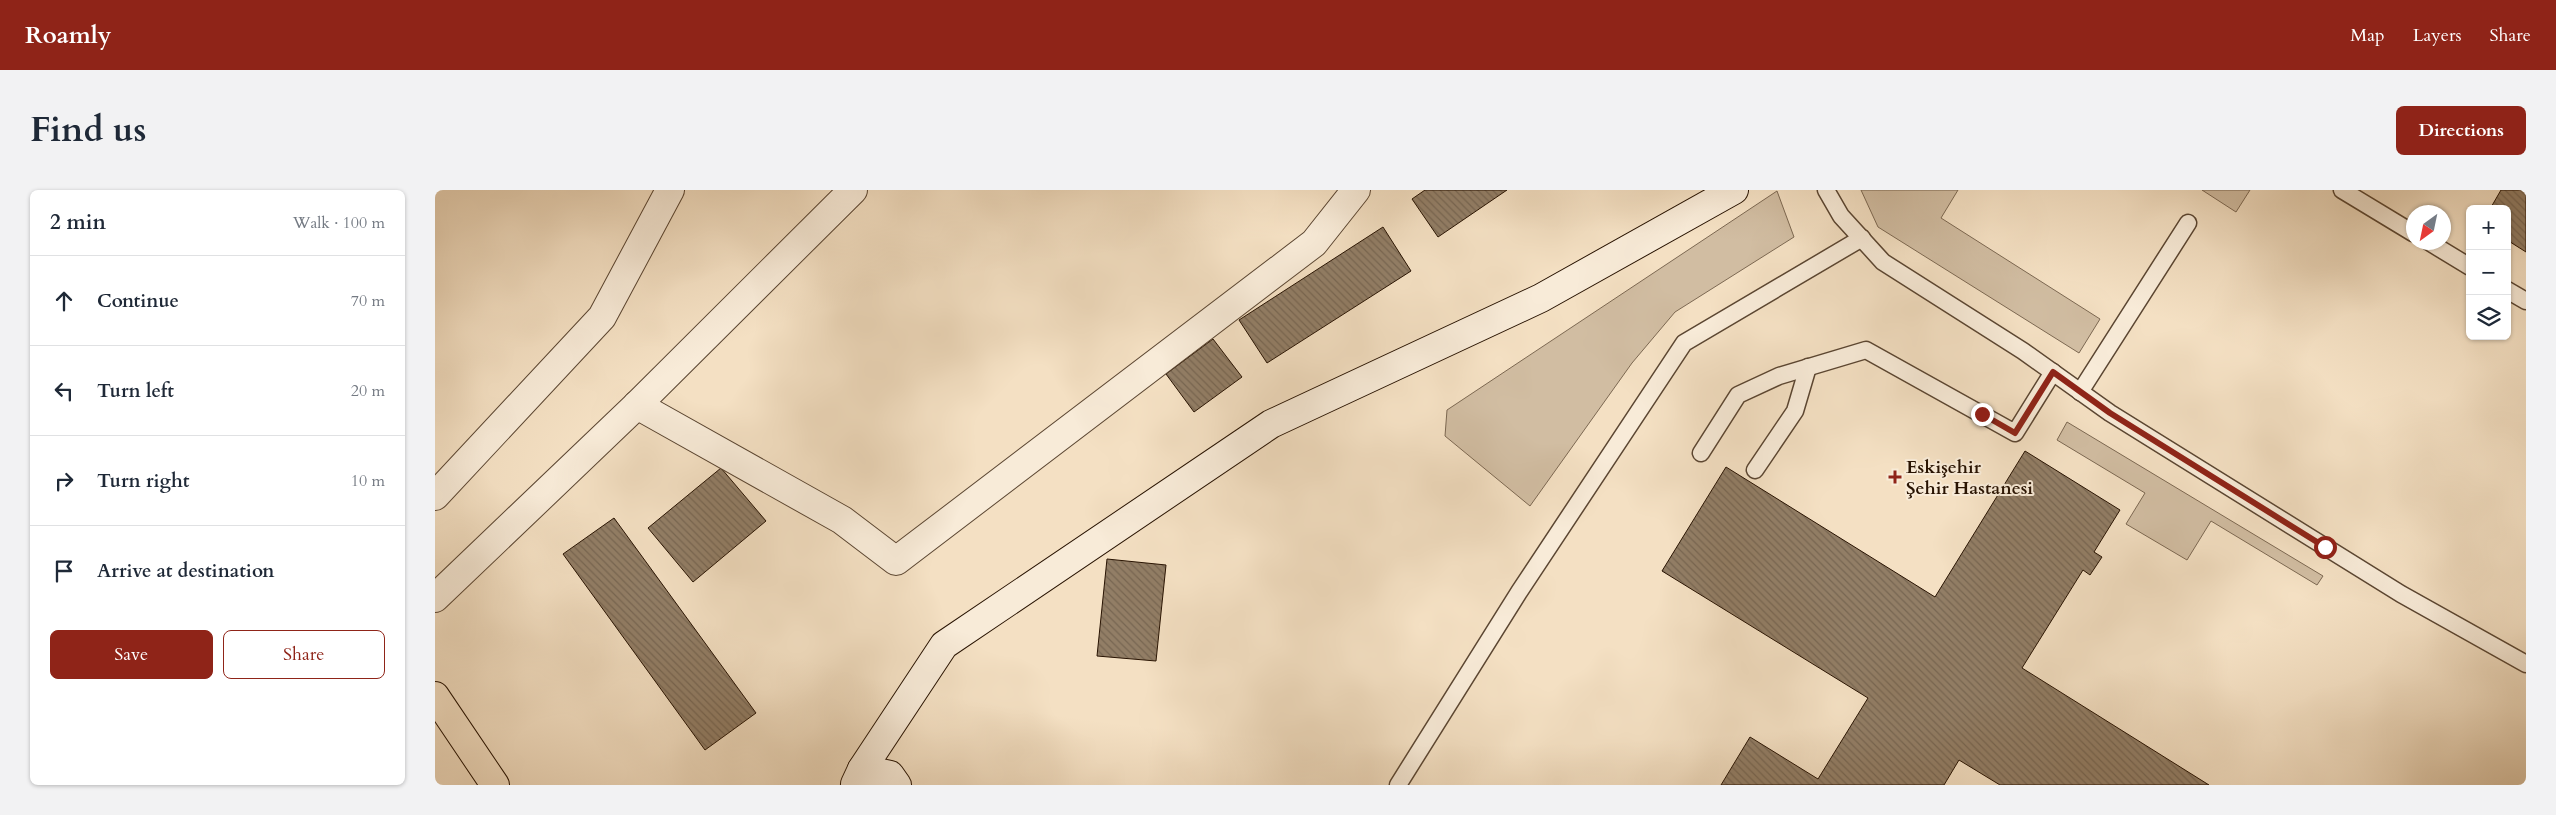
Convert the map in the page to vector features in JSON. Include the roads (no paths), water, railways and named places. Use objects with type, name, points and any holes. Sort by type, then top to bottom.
[{"type":"highway","points":[[435,696],[495,785]]},
{"type":"street","points":[[435,496],[602,317],[665,200],[685,190]]},
{"type":"street","points":[[435,598],[637,405],[853,190]]},
{"type":"street","points":[[637,405],[842,520],[895,561],[1314,243],[1356,190]]},
{"type":"street","points":[[858,777],[944,645],[1271,424],[1541,298],[1734,190]]},
{"type":"street","points":[[858,777],[890,774],[897,785]]},
{"type":"lane","points":[[1826,190],[1841,216],[1883,262],[2053,372],[2080,392],[2401,594],[2526,664]]},
{"type":"lane","points":[[2342,190],[2406,229]]},
{"type":"lane","points":[[2080,392],[2188,223]]},
{"type":"lane","points":[[1398,785],[1519,592],[1684,343],[1862,238]]},
{"type":"lane","points":[[2442,250],[2466,265]]},
{"type":"lane","points":[[2511,292],[2526,301]]},
{"type":"lane","points":[[1701,453],[1737,395],[1779,376],[1867,350],[2015,433],[2053,372]]},
{"type":"lane","points":[[1755,470],[1795,411],[1808,367]]},
{"type":"place","name":"Eskişehir Şehir Hastanesi","points":[[1895,477]]}]
